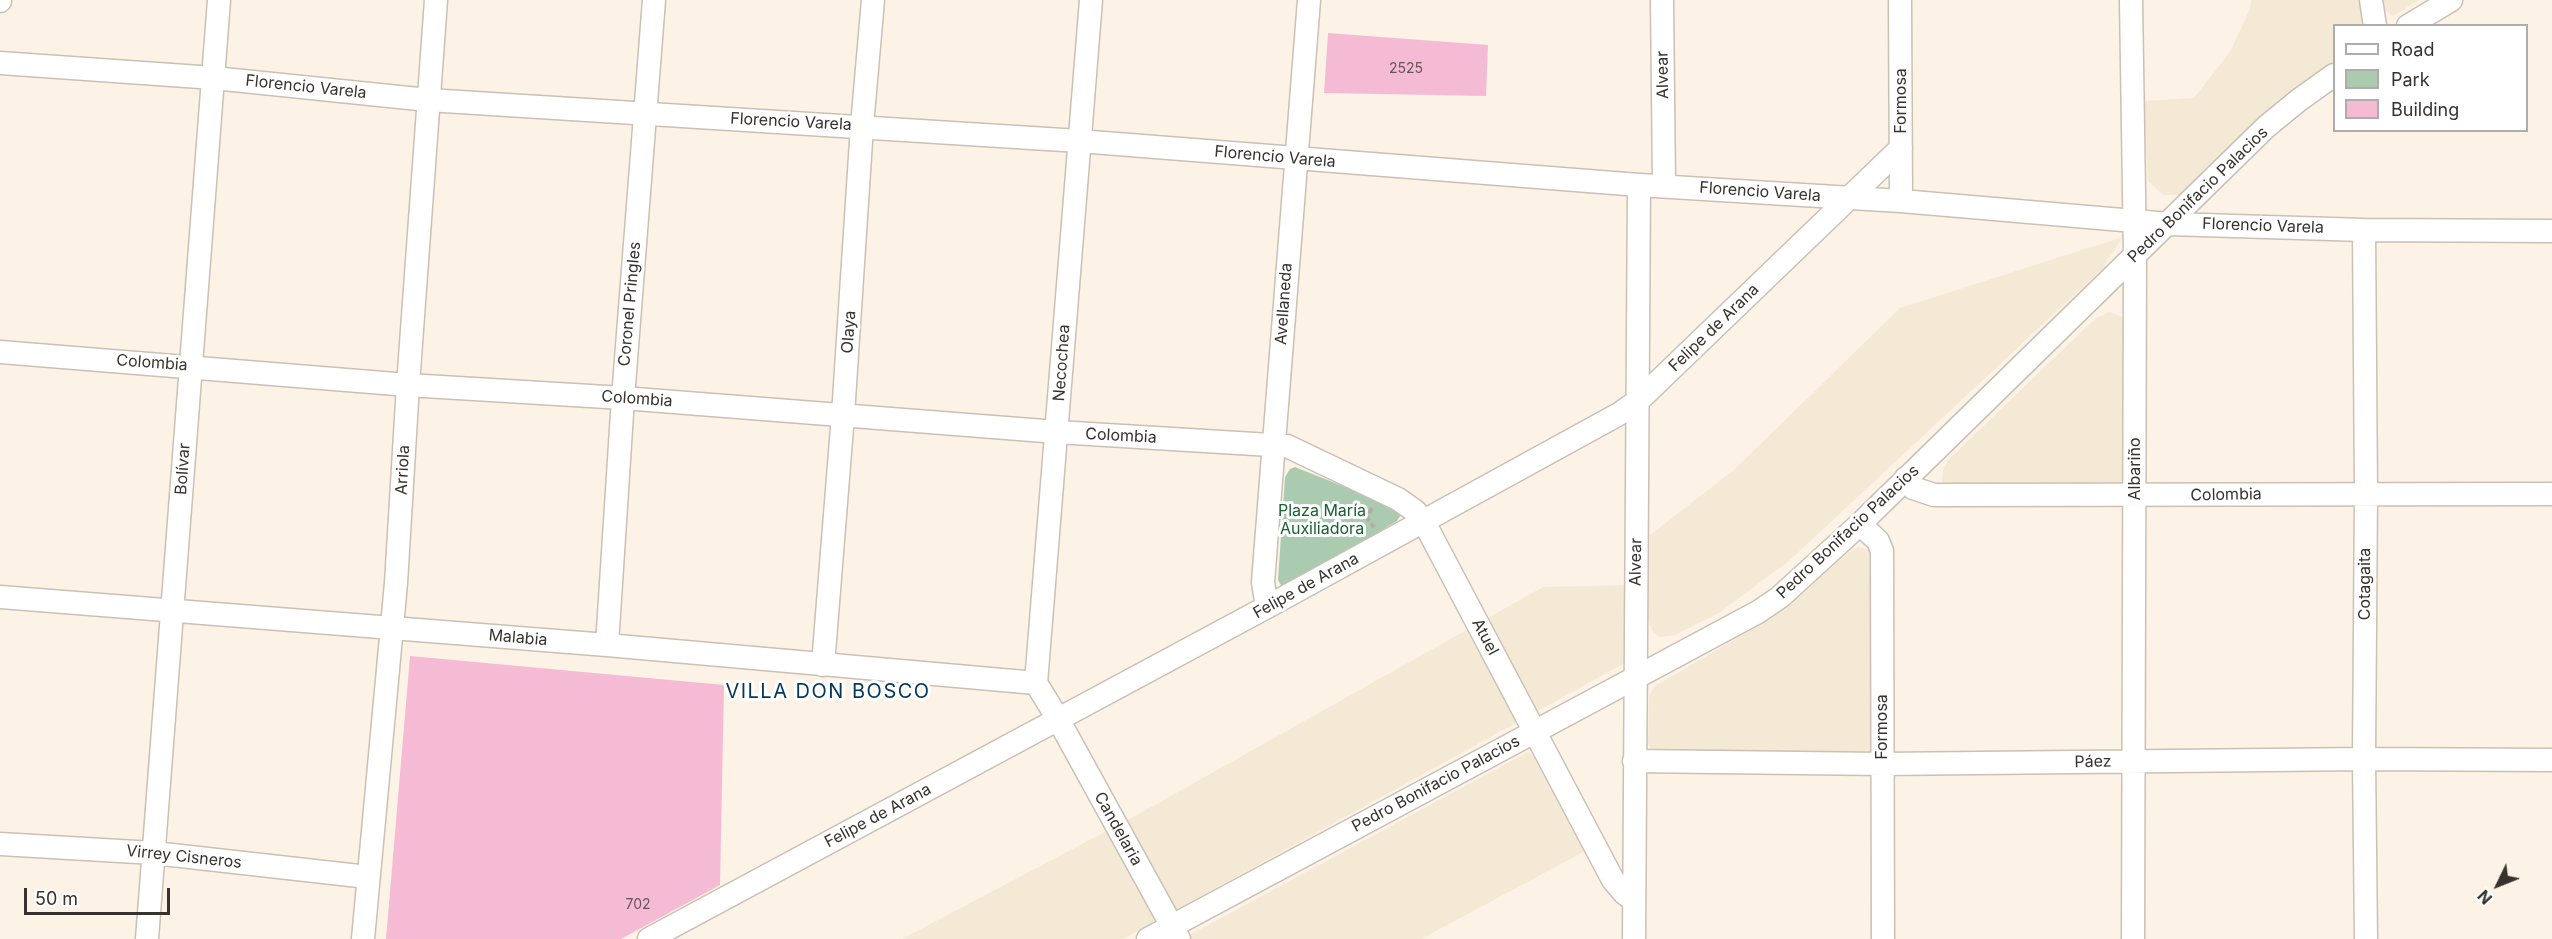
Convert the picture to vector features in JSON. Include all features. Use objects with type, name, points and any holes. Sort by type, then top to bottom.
[{"type":"street","name":"Bolívar","points":[[147,939],[219,0]]},
{"type":"street","name":"Arriola","points":[[363,939],[392,627],[436,0]]},
{"type":"street","name":"Coronel Pringles","points":[[607,645],[623,398],[654,0]]},
{"type":"street","name":"Olaya","points":[[823,665],[873,0]]},
{"type":"street","name":"Necochea","points":[[1036,683],[1091,0]]},
{"type":"street","name":"Avellaneda","points":[[1267,607],[1263,582],[1309,0]]},
{"type":"street","name":"Alvear","points":[[1662,0],[1664,185]]},
{"type":"street","name":"Formosa","points":[[1900,0],[1901,201]]},
{"type":"street","name":"Albariño","points":[[2131,0],[2136,496],[2133,939]]},
{"type":"street","points":[[2371,0],[2375,24]]},
{"type":"street","points":[[2411,24],[2451,0]]},
{"type":"street","name":"Florencio Varela","points":[[0,63],[214,78],[428,100],[1079,141],[1296,159],[1901,201],[2169,224],[2364,230],[2552,231]]},
{"type":"street","name":"Pedro Bonifacio Palacios","points":[[1148,939],[1175,933],[1535,730],[1758,612],[1795,585],[1860,524],[2280,115],[2333,76]]},
{"type":"street","name":"Felipe de Arana","points":[[650,939],[1424,522],[1619,414],[1639,400],[1901,148]]},
{"type":"street","name":"Alvear","points":[[1634,939],[1632,899],[1639,400],[1639,184]]},
{"type":"street","name":"Cotagaita","points":[[2364,230],[2366,939]]},
{"type":"street","name":"Colombia","points":[[0,351],[408,385],[623,398],[1057,432],[1274,443]]},
{"type":"street","name":"Atuel","points":[[1274,443],[1287,446],[1398,499],[1415,511],[1424,522],[1614,880],[1632,899]]},
{"type":"street","name":"Colombia","points":[[1906,478],[1913,488],[1934,495],[2552,494]]},
{"type":"street","name":"Formosa","points":[[1860,524],[1878,541],[1882,551],[1883,939]]},
{"type":"street","name":"Malabia","points":[[0,597],[172,612],[392,627],[1036,683]]},
{"type":"street","points":[[1036,683],[1058,719]]},
{"type":"street","name":"Candelaria","points":[[1058,719],[1175,933]]},
{"type":"street","name":"Páez","points":[[1634,761],[1882,764],[2364,759],[2552,760]]},
{"type":"street","name":"Virrey Cisneros","points":[[0,844],[154,853],[368,877]]},
{"type":"path","points":[[1376,499],[1367,518],[1379,532]]},
{"type":"shaded area","points":[[2251,0],[2363,0],[2362,24],[2333,24],[2333,64],[2277,105],[2180,195],[2163,195],[2148,181],[2144,101],[2194,98],[2230,52],[2250,9]]},
{"type":"shaded area","points":[[2380,0],[2419,0],[2393,16],[2380,7]]},
{"type":"shaded area","points":[[2123,237],[2102,269],[1790,560],[1719,613],[1675,635],[1659,637],[1652,630],[1647,617],[1650,535],[1735,469],[1900,308]]},
{"type":"shaded area","points":[[2110,312],[2122,317],[2128,325],[2128,478],[2121,484],[1946,486],[1942,480],[1943,469],[1949,459],[2096,318]]},
{"type":"shaded area","points":[[1858,547],[1869,550],[1877,556],[1878,747],[1869,754],[1660,754],[1652,750],[1648,744],[1649,696],[1655,686],[1786,608],[1849,552]]},
{"type":"shaded area","points":[[1632,585],[1625,663],[1123,939],[902,939],[1137,815],[1543,587]]},
{"type":"shaded area","points":[[1528,752],[1541,761],[1587,850],[1421,939],[1182,939]]},
{"type":"green space","name":"Plaza María Auxiliadora","points":[[1295,467],[1395,507],[1402,513],[1397,521],[1290,585],[1282,587],[1278,580],[1285,477],[1290,469]]},
{"type":"building","points":[[1328,33],[1488,45],[1486,96],[1324,93]]},
{"type":"building","points":[[410,656],[724,685],[720,885],[621,939],[386,939]]},
{"type":"district","name":"VILLA DON BOSCO","points":[[828,692]]}]
